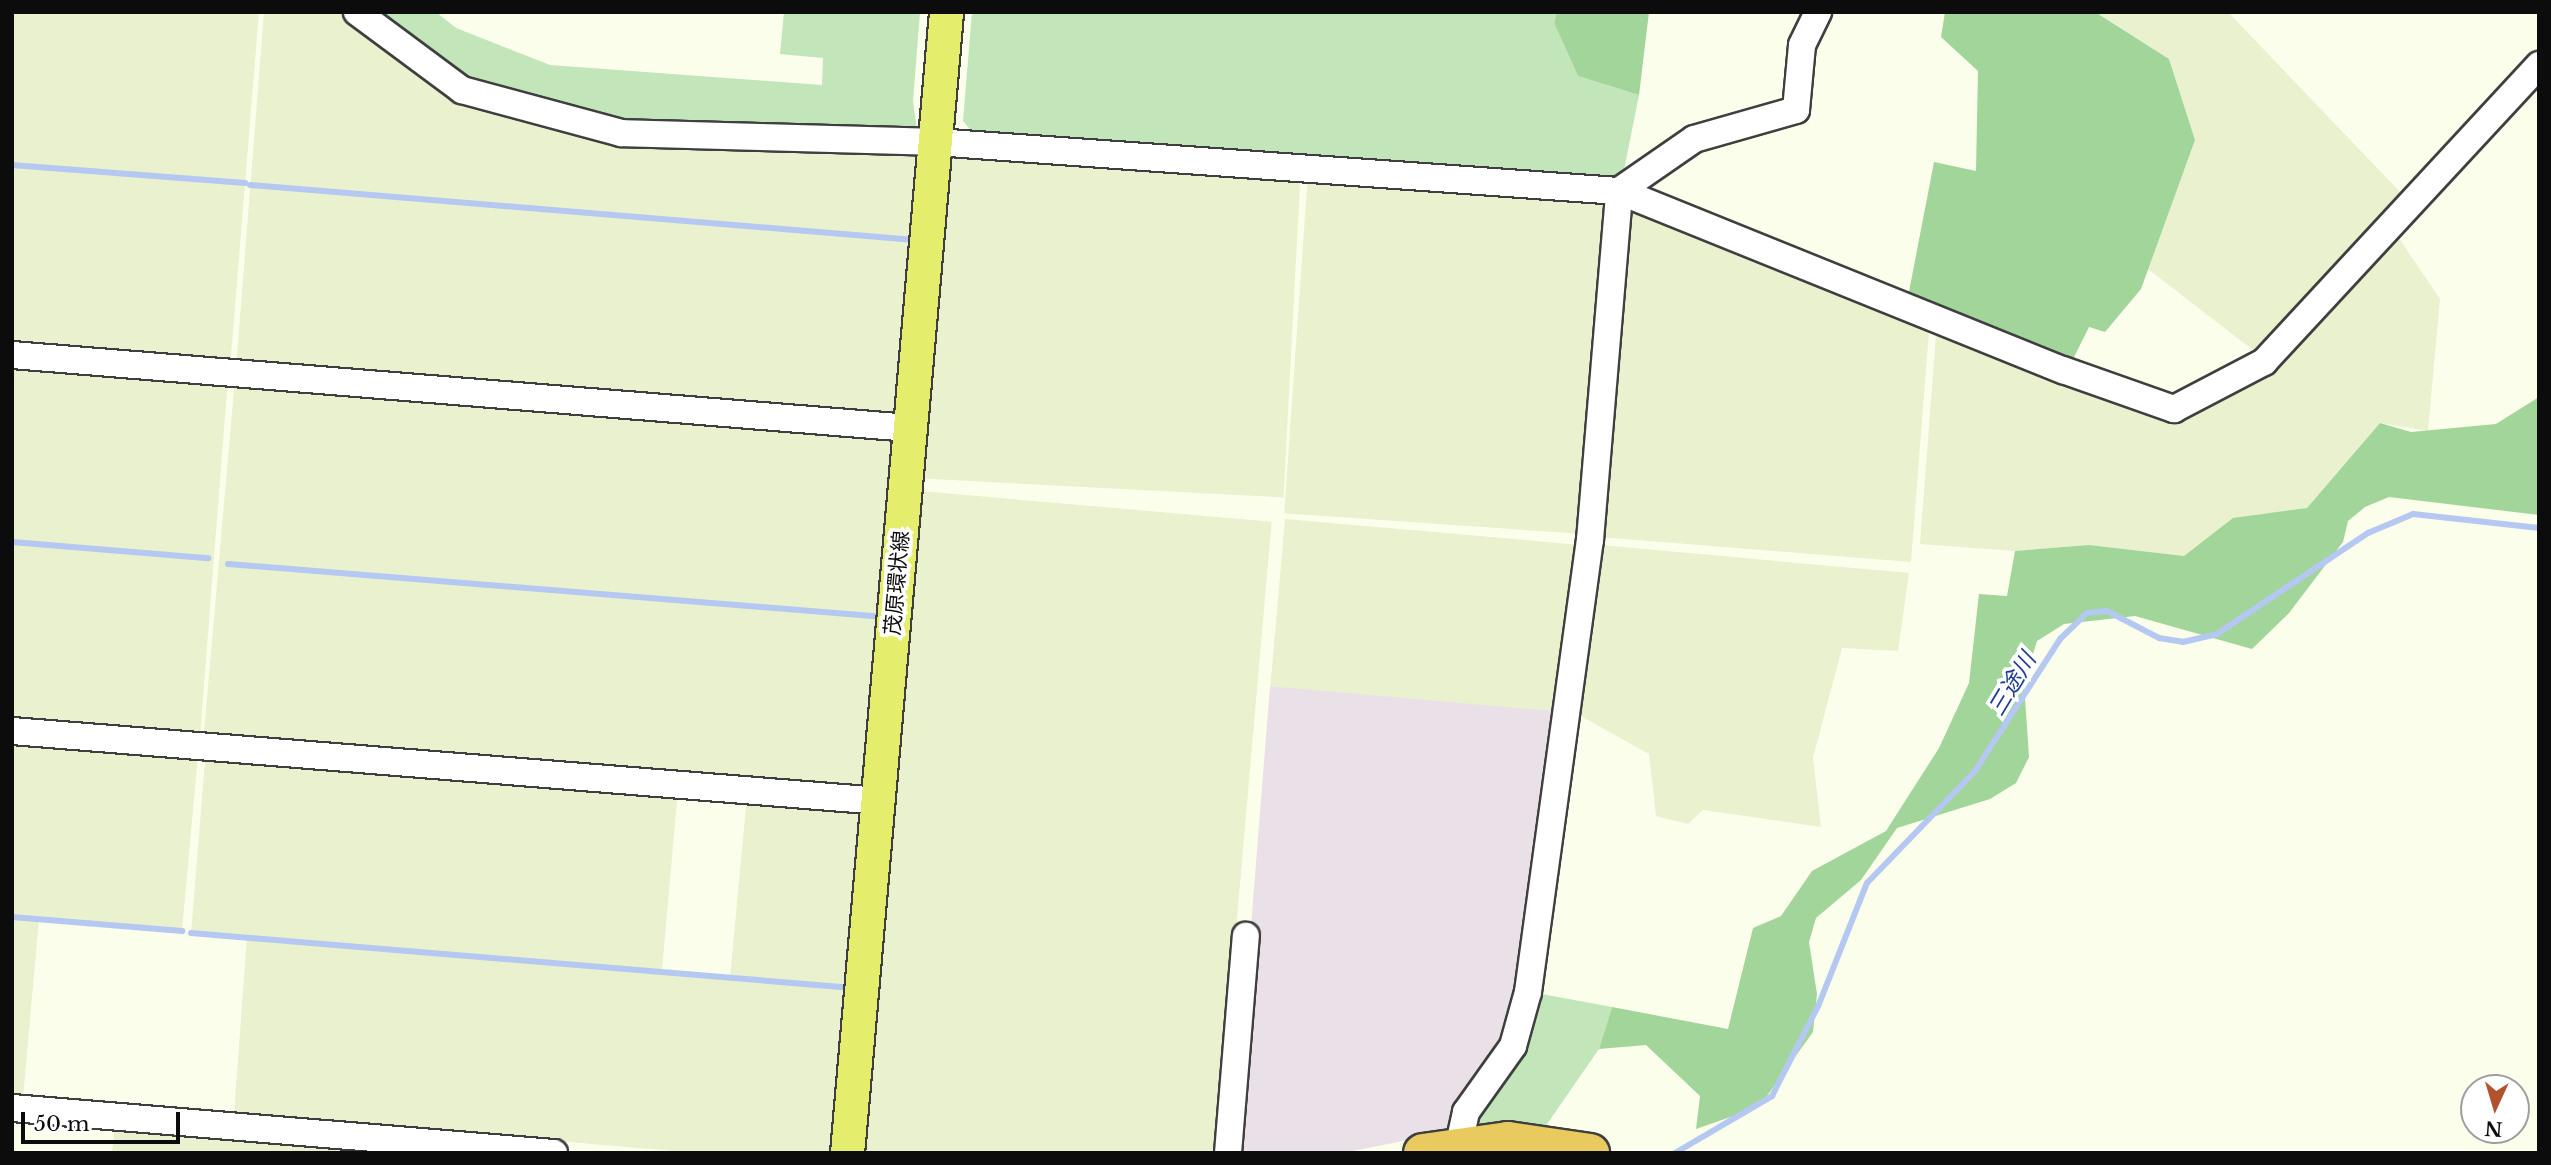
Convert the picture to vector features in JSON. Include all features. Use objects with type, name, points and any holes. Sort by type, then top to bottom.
[{"type":"highway","points":[[1446,1150],[1508,1141],[1590,1153]]},
{"type":"main road","name":"茂原環状線","points":[[847,1153],[880,801],[946,12]]},
{"type":"street","points":[[357,12],[462,90],[621,133],[935,142],[1619,191],[2063,370],[2175,409],[2264,362],[2539,65]]},
{"type":"street","points":[[1619,191],[1694,139],[1797,110],[1802,45],[1818,12]]},
{"type":"street","points":[[1446,1150],[1466,1112],[1513,1046],[1528,992],[1590,540],[1619,191]]},
{"type":"street","points":[[12,355],[910,428]]},
{"type":"street","points":[[12,731],[880,801]]},
{"type":"street","points":[[1228,1153],[1246,936]]},
{"type":"street","points":[[12,1108],[554,1153]]},
{"type":"shaded area","points":[[1270,686],[1559,706],[1513,1031],[1448,1132],[1343,1153],[1233,1153]]},
{"type":"green space","points":[[12,12],[259,12],[230,368],[12,350]]},
{"type":"green space","points":[[264,12],[351,12],[422,70],[918,146],[907,417],[236,368]]},
{"type":"green space","points":[[365,12],[436,12],[456,28],[550,65],[822,85],[823,58],[780,54],[784,12],[920,12],[913,101],[918,137],[618,127],[462,81]]},
{"type":"green space","points":[[972,12],[1557,12],[1554,23],[1578,76],[1639,95],[1621,185],[979,140],[963,121]]},
{"type":"green space","points":[[1557,12],[1649,12],[1639,95],[1578,76],[1554,23]]},
{"type":"green space","points":[[1945,12],[2095,12],[2169,59],[2195,140],[2141,289],[2105,332],[2089,327],[2069,367],[1908,297],[1934,162],[1976,171],[1978,71],[1941,37]]},
{"type":"green space","points":[[2095,12],[2228,12],[2402,194],[2262,357],[2148,269],[2195,140],[2169,59]]},
{"type":"green space","points":[[940,155],[1301,174],[1284,497],[923,479]]},
{"type":"green space","points":[[1308,173],[1610,194],[1586,534],[1284,513]]},
{"type":"green space","points":[[1622,205],[1930,318],[1911,562],[1600,537]]},
{"type":"green space","points":[[2386,236],[2398,237],[2440,299],[2428,431],[2380,423],[2307,508],[2233,519],[2184,556],[2089,545],[2015,551],[1920,544],[1937,322],[2178,415],[2270,367]]},
{"type":"green space","points":[[12,360],[228,378],[200,737],[12,727]]},
{"type":"green space","points":[[235,378],[898,436],[867,796],[204,738]]},
{"type":"green space","points":[[2539,397],[2539,515],[2389,497],[2365,507],[2348,521],[2343,542],[2289,613],[2252,649],[2135,616],[2064,624],[2037,641],[2024,683],[2029,757],[2016,783],[1990,799],[1897,828],[1861,880],[1816,918],[1809,942],[1817,994],[1813,1032],[1759,1107],[1696,1129],[1700,1096],[1646,1045],[1599,1049],[1612,1007],[1728,1029],[1753,928],[1781,916],[1812,871],[1886,831],[1939,748],[1969,683],[1979,594],[2007,596],[2015,551],[2089,545],[2184,556],[2233,518],[2307,508],[2380,423],[2411,432],[2496,424]]},
{"type":"green space","points":[[920,491],[1272,522],[1216,1153],[862,1153]]},
{"type":"green space","points":[[1285,519],[1584,545],[1569,713],[1270,686]]},
{"type":"green space","points":[[1600,545],[1909,573],[1898,651],[1842,648],[1813,758],[1821,827],[1703,810],[1688,824],[1656,816],[1649,754],[1572,711]]},
{"type":"green space","points":[[12,735],[198,755],[182,931],[39,919],[23,1098],[12,1097]]},
{"type":"green space","points":[[213,752],[678,790],[662,970],[730,977],[747,796],[870,803],[840,1153],[696,1153],[234,1113],[247,937],[191,933],[205,761]]},
{"type":"green space","points":[[1536,993],[1612,1007],[1599,1049],[1545,1127],[1465,1125]]},
{"type":"green space","points":[[115,1125],[453,1153],[112,1153]]},
{"type":"waterway","points":[[12,165],[245,183]]},
{"type":"waterway","points":[[250,185],[915,240]]},
{"type":"waterway","name":"三途川","points":[[1675,1153],[1772,1096],[1819,1004],[1867,883],[1975,771],[2060,639],[2087,613],[2107,611],[2159,638],[2183,642],[2217,634],[2368,533],[2413,514],[2539,528]]},
{"type":"waterway","points":[[12,542],[208,558]]},
{"type":"waterway","points":[[228,564],[885,617]]},
{"type":"waterway","points":[[12,917],[182,931]]},
{"type":"waterway","points":[[191,933],[853,988]]}]
